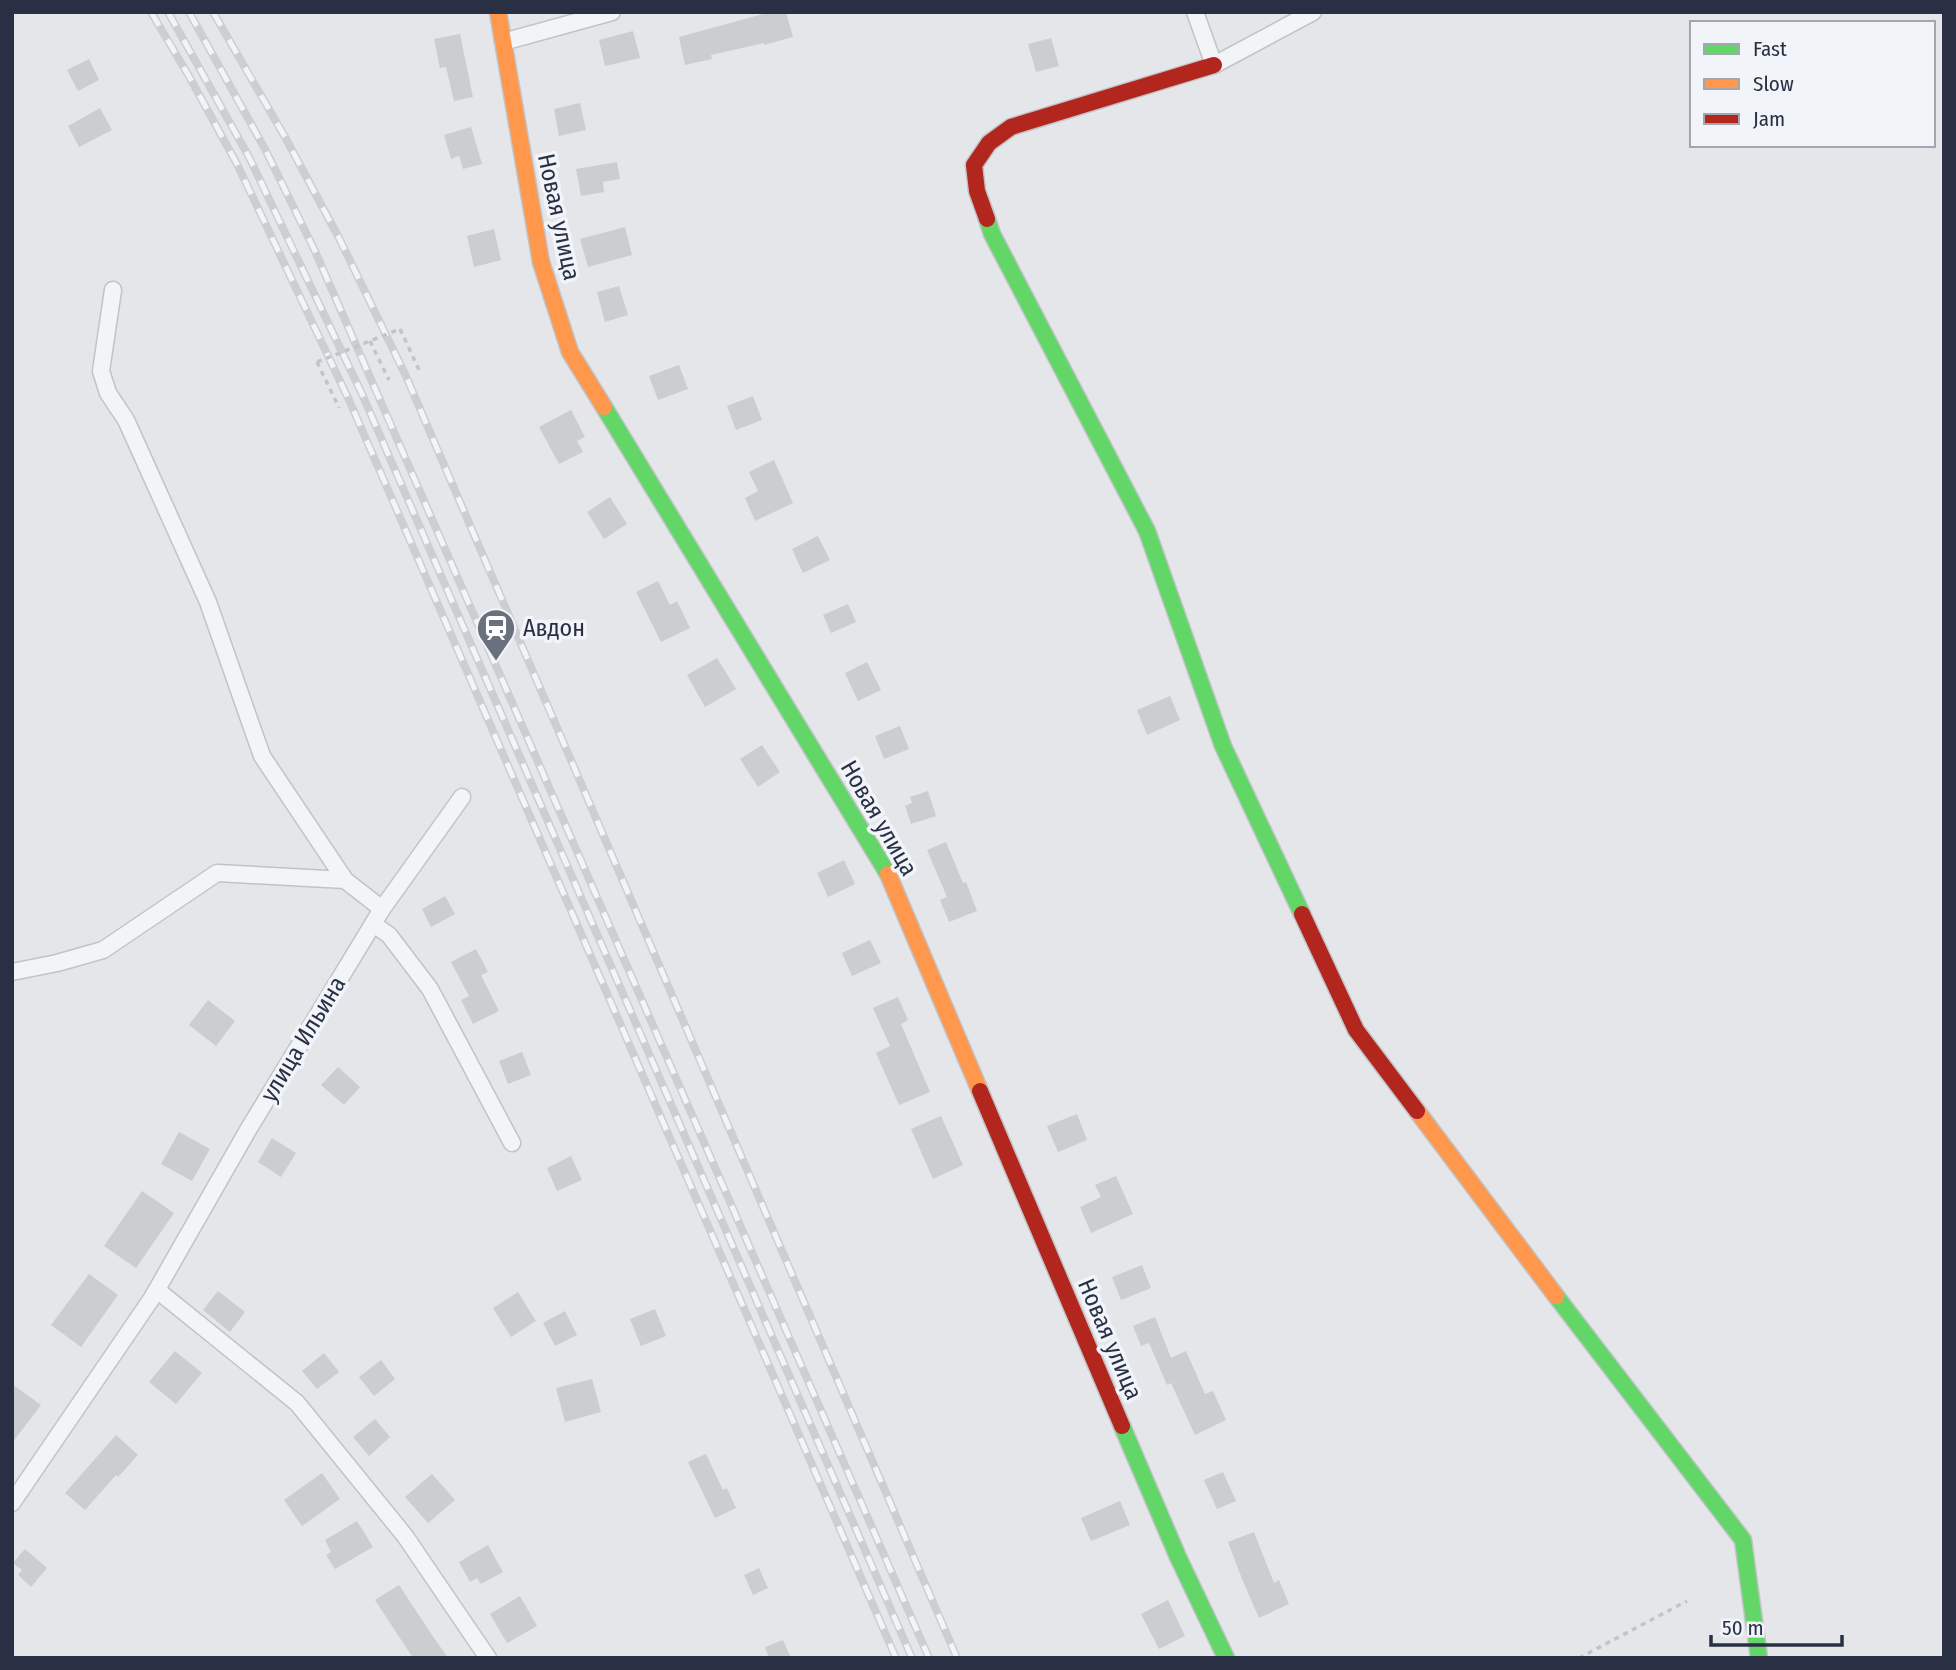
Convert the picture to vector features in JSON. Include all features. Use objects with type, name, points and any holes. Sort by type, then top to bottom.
[{"type":"street","name":"Новая улица","points":[[498,12],[541,262],[570,352],[886,869],[1178,1558],[1226,1658]]},
{"type":"street","points":[[503,42],[612,12]]},
{"type":"street","points":[[1195,12],[1213,65]]},
{"type":"street","points":[[1313,12],[1213,65],[1011,127],[989,143],[974,165],[977,191],[992,234],[1147,531],[1223,746],[1356,1030],[1605,1362],[1743,1540],[1759,1658]]},
{"type":"street","points":[[113,290],[101,371],[108,393],[126,420],[208,602],[262,756],[345,880],[382,909]]},
{"type":"street","name":"улица Ильина","points":[[12,1503],[157,1290],[248,1129],[382,909],[462,797]]},
{"type":"street","points":[[12,972],[103,950],[217,873],[345,880]]},
{"type":"street","points":[[373,924],[389,935],[430,989],[512,1143]]},
{"type":"street","points":[[157,1290],[297,1403],[405,1536],[488,1658]]},
{"type":"path","points":[[339,408],[317,362],[400,329],[420,372]]},
{"type":"path","points":[[370,341],[388,380]]},
{"type":"path","points":[[1579,1658],[1687,1601]]},
{"type":"building","points":[[770,12],[786,12],[793,37],[711,55],[712,59],[685,65],[679,37]]},
{"type":"building","points":[[633,31],[640,58],[605,66],[599,40]]},
{"type":"building","points":[[460,34],[473,97],[454,101],[446,67],[440,68],[434,39]]},
{"type":"building","points":[[1051,38],[1059,66],[1036,72],[1028,44]]},
{"type":"building","points":[[89,59],[99,80],[78,91],[67,70]]},
{"type":"building","points":[[580,103],[586,130],[559,136],[554,109]]},
{"type":"building","points":[[100,108],[112,130],[79,147],[68,126]]},
{"type":"building","points":[[471,127],[482,164],[463,169],[459,156],[451,159],[444,135]]},
{"type":"building","points":[[617,162],[620,179],[603,182],[604,192],[581,196],[576,169]]},
{"type":"building","points":[[625,227],[632,255],[588,267],[580,239]]},
{"type":"building","points":[[494,229],[501,260],[474,267],[467,236]]},
{"type":"building","points":[[619,286],[628,315],[605,322],[597,292]]},
{"type":"building","points":[[679,365],[688,389],[658,400],[649,376]]},
{"type":"building","points":[[753,396],[762,420],[736,430],[727,406]]},
{"type":"building","points":[[571,410],[585,437],[577,441],[583,452],[559,464],[539,427]]},
{"type":"building","points":[[774,460],[793,503],[755,521],[745,498],[758,491],[749,472]]},
{"type":"building","points":[[610,497],[627,524],[604,539],[587,512]]},
{"type":"building","points":[[818,536],[830,560],[803,573],[792,549]]},
{"type":"building","points":[[658,581],[670,605],[677,601],[690,628],[661,642],[636,592]]},
{"type":"building","points":[[848,604],[856,622],[831,633],[823,615]]},
{"type":"building","points":[[717,658],[736,689],[705,707],[687,675]]},
{"type":"building","points":[[867,662],[881,690],[858,701],[845,673]]},
{"type":"building","points":[[1170,696],[1180,720],[1147,735],[1137,710]]},
{"type":"building","points":[[900,726],[909,749],[884,759],[875,736]]},
{"type":"building","points":[[762,745],[780,772],[758,787],[740,759]]},
{"type":"building","points":[[928,791],[936,816],[911,824],[905,806],[912,803],[910,797]]},
{"type":"building","points":[[946,842],[977,911],[949,922],[940,900],[947,897],[927,850]]},
{"type":"building","points":[[844,860],[855,884],[828,897],[817,873]]},
{"type":"building","points":[[445,896],[455,914],[431,927],[422,909]]},
{"type":"building","points":[[870,940],[881,963],[852,976],[842,953]]},
{"type":"building","points":[[476,949],[488,972],[481,975],[499,1011],[473,1024],[461,1000],[469,996],[451,962]]},
{"type":"building","points":[[898,997],[908,1020],[901,1024],[930,1092],[899,1105],[876,1053],[890,1046],[873,1008]]},
{"type":"building","points":[[208,1000],[235,1021],[216,1046],[189,1025]]},
{"type":"building","points":[[522,1052],[531,1075],[508,1084],[499,1061]]},
{"type":"building","points":[[338,1067],[360,1087],[344,1105],[321,1085]]},
{"type":"building","points":[[1077,1114],[1087,1140],[1058,1152],[1047,1126]]},
{"type":"building","points":[[941,1116],[963,1165],[933,1179],[911,1129]]},
{"type":"building","points":[[179,1132],[210,1149],[192,1181],[161,1164]]},
{"type":"building","points":[[272,1138],[296,1153],[281,1177],[258,1162]]},
{"type":"building","points":[[571,1156],[582,1180],[557,1191],[547,1168]]},
{"type":"building","points":[[1116,1176],[1133,1214],[1091,1233],[1080,1207],[1101,1197],[1095,1185]]},
{"type":"building","points":[[142,1191],[174,1213],[136,1268],[104,1246]]},
{"type":"building","points":[[1142,1265],[1151,1288],[1121,1300],[1112,1277]]},
{"type":"building","points":[[89,1274],[118,1295],[81,1347],[51,1325]]},
{"type":"building","points":[[218,1291],[245,1312],[230,1332],[203,1310]]},
{"type":"building","points":[[518,1292],[536,1321],[511,1337],[493,1308]]},
{"type":"building","points":[[655,1309],[666,1336],[641,1346],[630,1319]]},
{"type":"building","points":[[565,1311],[577,1335],[555,1346],[543,1323]]},
{"type":"building","points":[[1155,1317],[1171,1358],[1186,1351],[1205,1394],[1213,1391],[1226,1420],[1195,1435],[1171,1383],[1167,1385],[1149,1343],[1141,1346],[1133,1326]]},
{"type":"building","points":[[175,1351],[202,1373],[176,1404],[149,1382]]},
{"type":"building","points":[[324,1353],[339,1372],[317,1389],[302,1371]]},
{"type":"building","points":[[381,1360],[395,1379],[374,1396],[359,1377]]},
{"type":"building","points":[[592,1379],[601,1412],[565,1422],[556,1388]]},
{"type":"building","points":[[12,1384],[41,1405],[12,1443]]},
{"type":"building","points":[[375,1419],[390,1437],[369,1456],[353,1437]]},
{"type":"building","points":[[116,1435],[138,1455],[85,1510],[65,1493]]},
{"type":"building","points":[[706,1454],[723,1490],[727,1488],[736,1508],[715,1518],[688,1462]]},
{"type":"building","points":[[1223,1472],[1236,1501],[1217,1509],[1204,1480]]},
{"type":"building","points":[[322,1473],[340,1499],[302,1526],[284,1500]]},
{"type":"building","points":[[432,1474],[455,1500],[428,1523],[405,1497]]},
{"type":"building","points":[[1120,1501],[1130,1525],[1091,1541],[1081,1518]]},
{"type":"building","points":[[357,1521],[373,1547],[335,1569],[326,1555],[331,1552],[325,1540]]},
{"type":"building","points":[[1254,1532],[1274,1583],[1279,1580],[1289,1604],[1259,1618],[1228,1542]]},
{"type":"building","points":[[488,1545],[503,1572],[481,1584],[477,1578],[470,1582],[459,1562]]},
{"type":"building","points":[[25,1549],[47,1568],[31,1587],[18,1575],[22,1570],[13,1563]]},
{"type":"building","points":[[759,1568],[768,1588],[753,1595],[744,1575]]},
{"type":"building","points":[[399,1585],[448,1658],[413,1658],[375,1600]]},
{"type":"building","points":[[520,1596],[537,1626],[507,1643],[490,1614]]},
{"type":"building","points":[[1168,1600],[1185,1636],[1159,1649],[1141,1614]]},
{"type":"building","points":[[783,1640],[791,1658],[769,1658],[765,1647]]},
{"type":"railway","points":[[151,12],[237,164],[349,400],[896,1658]]},
{"type":"railway","points":[[168,12],[249,157],[362,394],[912,1658]]},
{"type":"railway","points":[[189,12],[265,149],[315,251],[929,1658]]},
{"type":"railway","points":[[213,12],[339,238],[405,374],[957,1658]]},
{"type":"traffic: fast","points":[[987,219],[992,234],[1147,531],[1223,746],[1302,914]]},
{"type":"traffic: fast","points":[[604,407],[888,874]]},
{"type":"traffic: fast","points":[[1556,1296],[1743,1540],[1759,1658]]},
{"type":"traffic: fast","points":[[1122,1426],[1178,1557],[1226,1658]]},
{"type":"traffic: slow","points":[[498,12],[541,262],[570,352],[604,407]]},
{"type":"traffic: slow","points":[[888,874],[980,1091]]},
{"type":"traffic: slow","points":[[1417,1111],[1556,1296]]},
{"type":"traffic: jam","points":[[987,219],[977,191],[974,165],[989,143],[1011,127],[1214,65]]},
{"type":"traffic: jam","points":[[1302,914],[1356,1030],[1417,1111]]},
{"type":"traffic: jam","points":[[980,1091],[1122,1426]]},
{"type":"place","name":"Авдон","points":[[496,662]]}]
